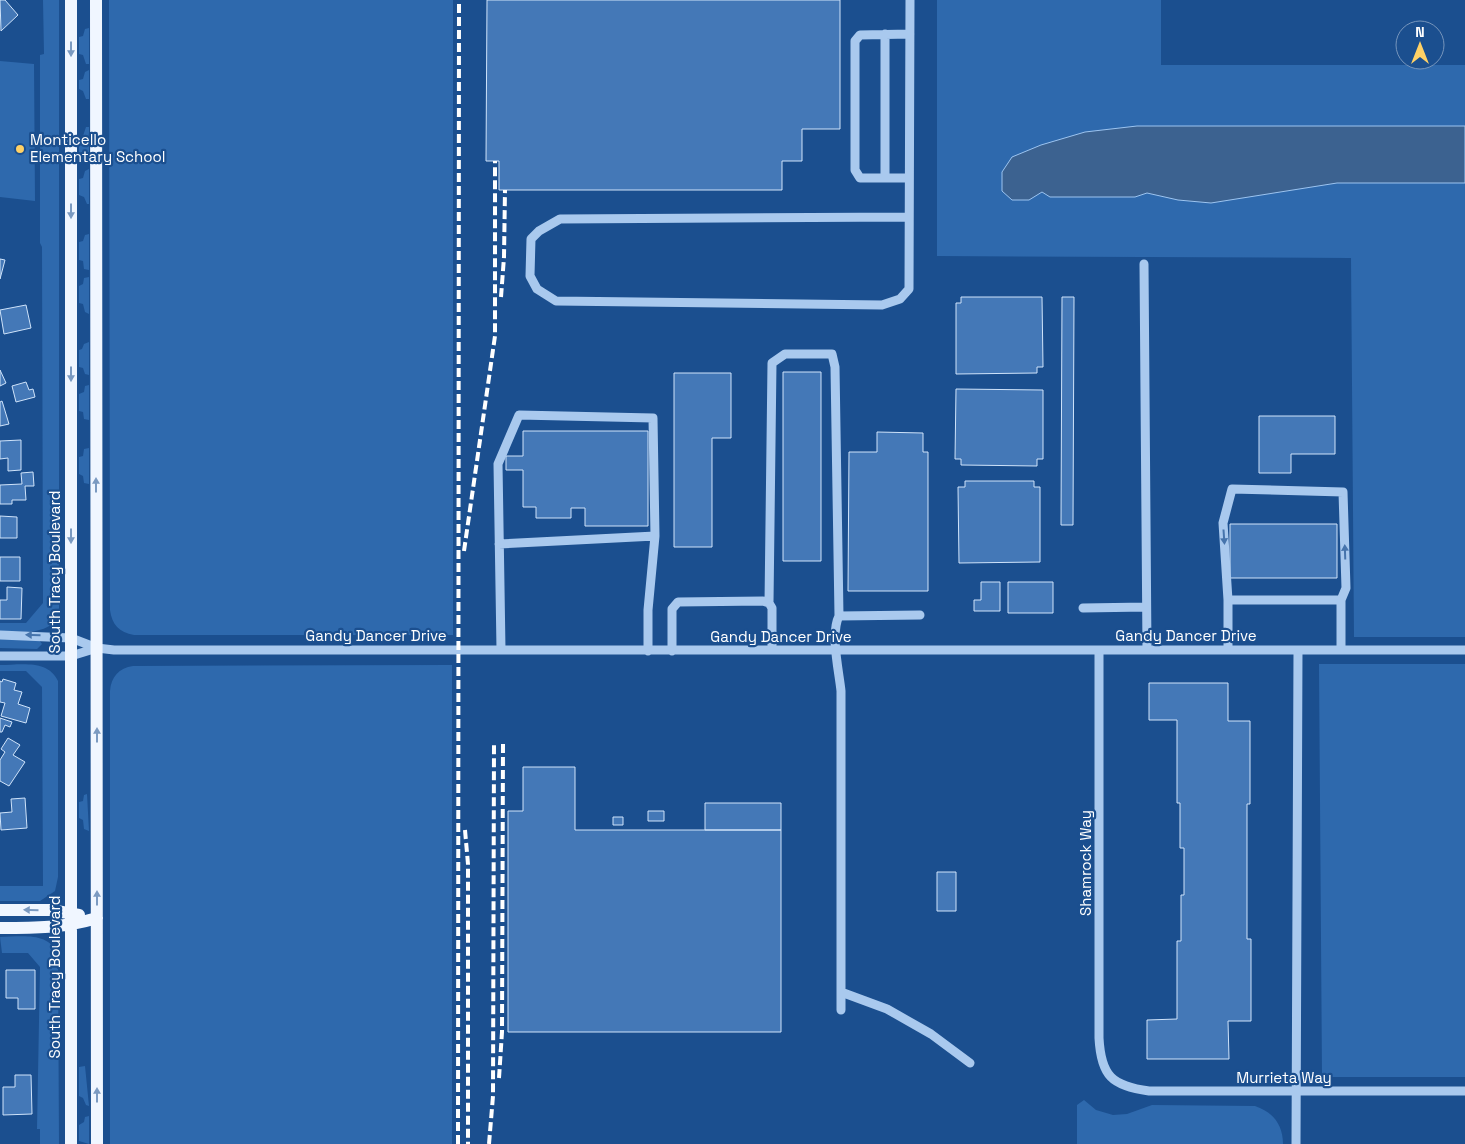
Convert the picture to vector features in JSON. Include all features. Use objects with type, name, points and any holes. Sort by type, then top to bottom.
[{"type":"main road","name":"South Tracy Boulevard","points":[[71,0],[71,1144]]},
{"type":"main road","points":[[96,0],[97,1144]]},
{"type":"main road","points":[[0,910],[71,913],[97,918]]},
{"type":"main road","points":[[0,928],[71,926],[97,918]]},
{"type":"street","points":[[908,217],[560,219],[539,230],[532,239],[530,276],[537,289],[556,301],[882,305],[900,299],[909,289],[910,0]]},
{"type":"street","points":[[885,34],[886,178]]},
{"type":"street","points":[[909,178],[860,178],[855,170],[855,41],[860,35],[910,34]]},
{"type":"street","points":[[1144,264],[1147,650]]},
{"type":"street","points":[[772,650],[772,608],[769,602],[772,363],[785,354],[832,354],[835,367],[839,616],[836,623],[836,650],[841,692],[841,1010]]},
{"type":"street","points":[[501,649],[498,464],[519,415],[653,418],[655,536],[648,610],[648,651]]},
{"type":"street","points":[[1228,650],[1228,600],[1224,523],[1232,489],[1343,492],[1346,588],[1341,600],[1341,650]]},
{"type":"street","points":[[499,544],[655,536]]},
{"type":"street","points":[[1228,600],[1341,600]]},
{"type":"street","points":[[672,651],[672,609],[678,602],[769,602]]},
{"type":"street","points":[[1083,608],[1146,607]]},
{"type":"street","points":[[839,616],[920,615]]},
{"type":"street","points":[[0,635],[71,638],[97,648]]},
{"type":"street","points":[[0,656],[71,656],[97,648]]},
{"type":"street","name":"Gandy Dancer Drive","points":[[97,648],[114,650],[501,649],[648,651],[1465,650]]},
{"type":"street","name":"Shamrock Way","points":[[1099,650],[1099,1038],[1102,1065],[1107,1074]]},
{"type":"street","points":[[1296,1144],[1298,650]]},
{"type":"street","points":[[841,992],[887,1009],[931,1034],[970,1064]]},
{"type":"street","name":"Murrieta Way","points":[[1107,1074],[1127,1088],[1149,1091],[1465,1091]]},
{"type":"shaded area","points":[[43,0],[59,0],[59,608],[56,618],[44,628],[27,632],[0,631],[0,623],[26,623],[43,603],[40,55],[44,54]]},
{"type":"shaded area","points":[[109,0],[453,0],[453,635],[134,635],[120,630],[112,620],[110,610]]},
{"type":"shaded area","points":[[937,0],[1161,0],[1161,65],[1395,65],[1395,70],[1445,70],[1445,65],[1465,65],[1465,637],[1354,637],[1351,258],[937,256]]},
{"type":"shaded area","points":[[89,28],[89,64],[86,64],[83,55],[79,54],[79,37],[83,36],[85,29]]},
{"type":"shaded area","name":"Monticello Elementary School","points":[[0,61],[34,64],[35,201],[0,197]]},
{"type":"shaded area","points":[[89,70],[89,99],[86,99],[83,91],[79,89],[79,80],[83,79],[85,72]]},
{"type":"shaded area","points":[[1137,126],[1465,126],[1465,183],[1337,183],[1211,203],[1178,200],[1147,193],[1135,197],[1050,197],[1042,192],[1029,200],[1012,200],[1002,191],[1002,172],[1012,157],[1041,145],[1085,132]]},
{"type":"shaded area","points":[[86,127],[89,127],[89,163],[79,153],[79,138],[83,136]]},
{"type":"shaded area","points":[[89,169],[89,204],[87,204],[84,197],[79,195],[79,179],[83,178],[85,171]]},
{"type":"shaded area","points":[[89,234],[89,270],[84,269],[83,261],[79,260],[79,242],[83,241],[85,235]]},
{"type":"shaded area","points":[[89,277],[89,314],[85,312],[83,304],[79,303],[79,286],[83,284],[84,278]]},
{"type":"shaded area","points":[[89,342],[89,375],[85,374],[83,368],[79,367],[79,350],[82,349],[84,344]]},
{"type":"shaded area","points":[[89,385],[89,420],[84,419],[83,412],[79,411],[79,394],[84,392],[85,386]]},
{"type":"shaded area","points":[[89,448],[89,484],[84,483],[83,476],[79,474],[79,457],[83,456],[84,449]]},
{"type":"shaded area","points":[[0,639],[39,640],[42,644],[37,649],[0,648]]},
{"type":"shaded area","points":[[25,664],[41,666],[48,669],[58,681],[58,877],[55,891],[40,901],[0,901],[0,886],[43,886],[42,687],[26,671],[0,671],[0,665]]},
{"type":"shaded area","points":[[1319,664],[1465,664],[1465,1077],[1322,1077]]},
{"type":"shaded area","points":[[452,665],[452,1144],[110,1144],[110,691],[114,677],[120,671],[133,666]]},
{"type":"shaded area","points":[[87,794],[89,831],[84,829],[83,820],[79,818],[79,802],[83,801],[84,795]]},
{"type":"shaded area","points":[[25,936],[41,939],[54,947],[58,955],[59,1144],[40,1144],[40,1129],[37,1129],[40,967],[28,953],[2,953],[0,937]]},
{"type":"shaded area","points":[[85,1066],[89,1106],[79,1096],[79,1067]]},
{"type":"shaded area","points":[[1084,1100],[1096,1110],[1113,1115],[1127,1114],[1152,1105],[1255,1106],[1267,1112],[1276,1120],[1283,1137],[1283,1144],[1077,1144],[1077,1105]]},
{"type":"shaded area","points":[[89,1116],[89,1144],[79,1141],[79,1125],[84,1122],[85,1117]]},
{"type":"building","points":[[0,0],[5,0],[18,15],[1,31]]},
{"type":"building","points":[[487,0],[840,0],[840,129],[802,129],[802,161],[782,161],[782,190],[499,190],[499,161],[486,161]]},
{"type":"building","points":[[0,259],[5,260],[0,279]]},
{"type":"building","points":[[961,297],[1042,297],[1043,367],[1037,367],[1037,373],[956,374],[956,303],[961,303]]},
{"type":"building","points":[[1062,297],[1074,297],[1073,525],[1061,525]]},
{"type":"building","points":[[26,305],[31,328],[4,334],[0,310]]},
{"type":"building","points":[[0,370],[6,383],[0,386]]},
{"type":"building","points":[[783,372],[821,372],[821,561],[783,561]]},
{"type":"building","points":[[674,373],[731,373],[731,438],[712,438],[712,547],[674,547]]},
{"type":"building","points":[[26,382],[29,390],[33,389],[35,397],[16,402],[12,386]]},
{"type":"building","points":[[956,389],[1043,390],[1043,459],[1037,459],[1037,466],[961,465],[961,459],[955,459]]},
{"type":"building","points":[[2,401],[9,424],[0,426],[0,402]]},
{"type":"building","points":[[1259,416],[1335,416],[1335,454],[1291,454],[1291,473],[1259,473]]},
{"type":"building","points":[[523,431],[648,431],[648,526],[585,526],[585,508],[571,508],[571,518],[536,518],[536,507],[523,507],[523,470],[506,470],[506,456],[523,456]]},
{"type":"building","points":[[877,432],[923,433],[923,452],[928,452],[928,591],[848,591],[849,452],[877,452]]},
{"type":"building","points":[[21,440],[21,470],[8,471],[8,458],[0,459],[0,441]]},
{"type":"building","points":[[33,472],[34,486],[25,486],[26,500],[12,500],[12,504],[0,504],[0,485],[22,484],[21,473]]},
{"type":"building","points":[[965,481],[1034,481],[1034,487],[1040,487],[1040,562],[959,563],[958,487],[965,487]]},
{"type":"building","points":[[0,516],[17,517],[17,538],[0,538]]},
{"type":"building","points":[[1230,524],[1337,524],[1337,578],[1230,578]]},
{"type":"building","points":[[0,557],[20,557],[20,581],[0,581]]},
{"type":"building","points":[[981,582],[1000,582],[1000,611],[974,611],[974,600],[981,600]]},
{"type":"building","points":[[1008,582],[1053,582],[1053,613],[1008,613]]},
{"type":"building","points":[[7,587],[22,588],[21,619],[0,619],[0,600],[7,600]]},
{"type":"building","points":[[3,679],[16,683],[14,690],[22,692],[18,704],[30,708],[26,723],[1,716],[5,703],[0,702],[0,681],[2,682]]},
{"type":"building","points":[[1149,683],[1228,683],[1228,721],[1250,721],[1250,804],[1247,804],[1247,939],[1251,939],[1251,1021],[1228,1021],[1229,1059],[1147,1059],[1147,1020],[1177,1019],[1177,941],[1181,941],[1181,895],[1184,895],[1184,848],[1180,848],[1180,803],[1177,803],[1177,720],[1149,720]]},
{"type":"building","points":[[0,718],[12,722],[10,727],[5,725],[2,732],[0,732]]},
{"type":"building","points":[[8,738],[20,745],[13,755],[25,762],[9,786],[0,781],[0,760],[5,752],[1,749]]},
{"type":"building","points":[[523,767],[575,767],[575,830],[781,830],[781,1032],[508,1032],[508,811],[523,811]]},
{"type":"building","points":[[25,798],[27,828],[1,830],[0,813],[12,812],[11,799]]},
{"type":"building","points":[[705,803],[781,803],[781,830],[705,830]]},
{"type":"building","points":[[648,811],[664,811],[664,821],[648,821]]},
{"type":"building","points":[[613,817],[623,817],[623,825],[613,825]]},
{"type":"building","points":[[937,872],[956,872],[956,911],[937,911]]},
{"type":"building","points":[[6,970],[35,970],[35,1009],[18,1009],[18,998],[6,998]]},
{"type":"building","points":[[15,1075],[31,1075],[32,1114],[3,1115],[3,1087],[15,1087]]},
{"type":"railway","points":[[458,1144],[459,0]]},
{"type":"railway","points":[[464,551],[495,336],[495,161]]},
{"type":"railway","points":[[501,297],[504,257],[505,190]]},
{"type":"railway","points":[[489,1144],[493,1096],[494,744]]},
{"type":"railway","points":[[499,1078],[502,1032],[503,744]]},
{"type":"railway","points":[[465,830],[468,864],[468,1144]]},
{"type":"place","name":"Monticello Elementary School","points":[[20,149]]}]
